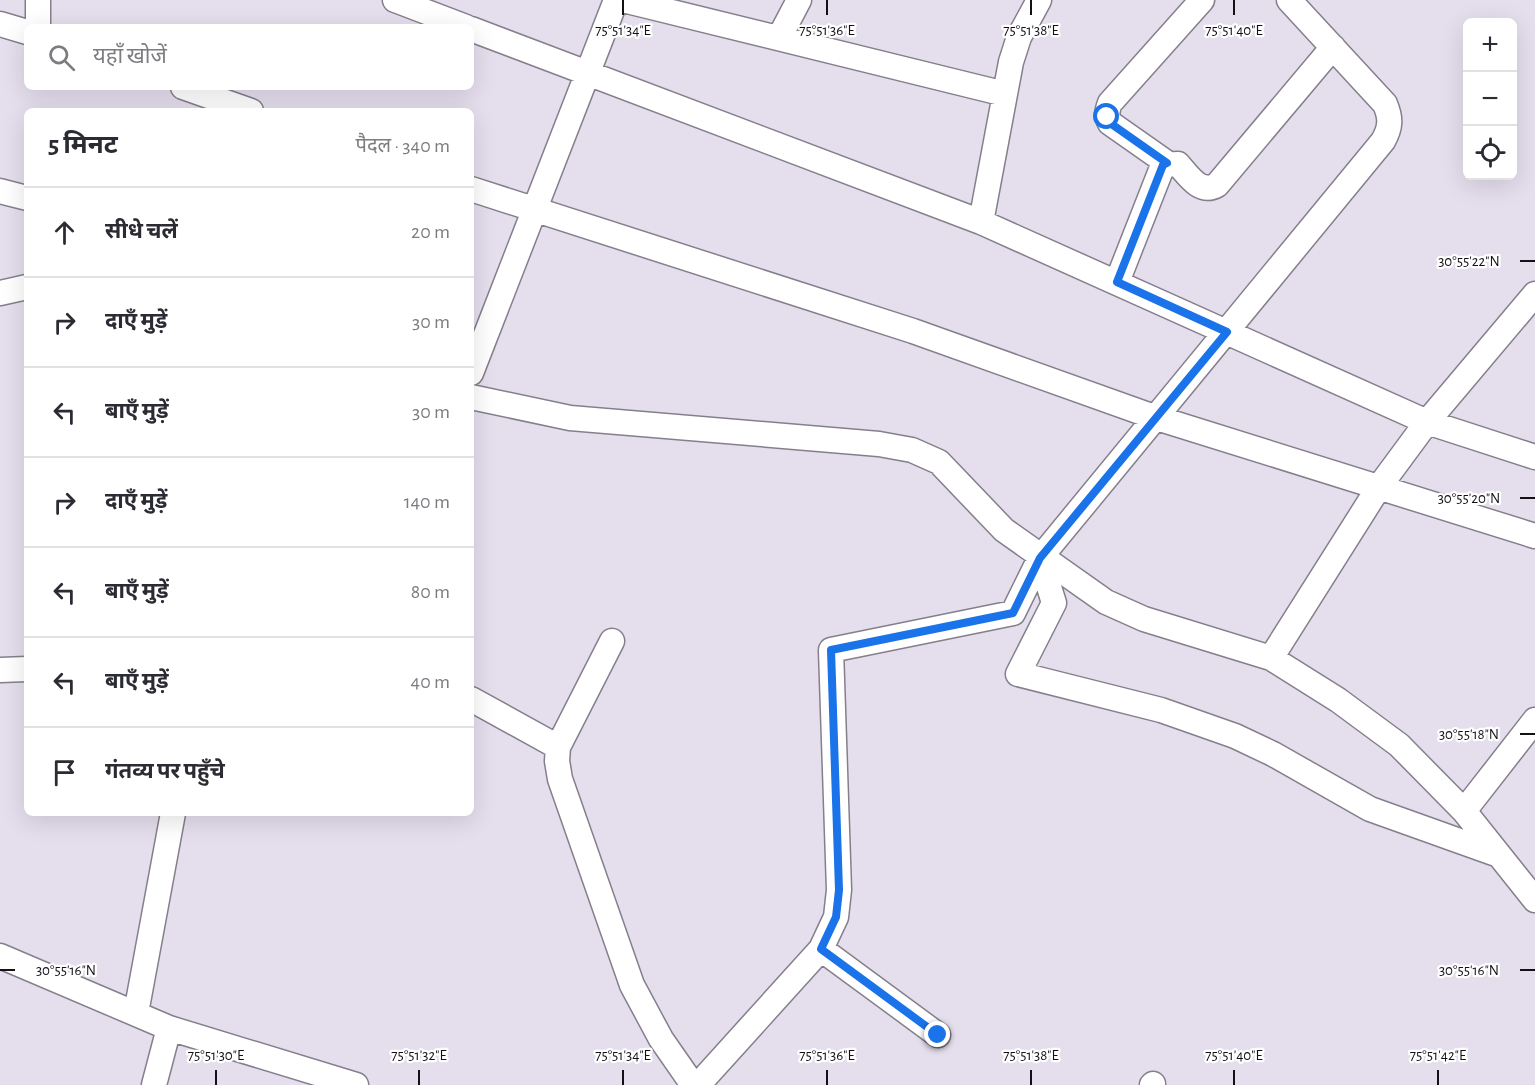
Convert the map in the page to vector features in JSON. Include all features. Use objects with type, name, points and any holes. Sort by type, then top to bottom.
[{"type":"street","points":[[38,24],[39,0]]},
{"type":"street","points":[[395,0],[442,8],[462,24]]},
{"type":"street","points":[[474,365],[616,0]]},
{"type":"street","points":[[623,0],[1005,94]]},
{"type":"street","points":[[779,38],[800,0]]},
{"type":"street","points":[[981,222],[1005,94],[1019,37],[1039,0]]},
{"type":"street","points":[[1202,0],[1110,103],[1107,117],[1110,123],[1167,163],[1178,164],[1198,186],[1211,189],[1217,185],[1333,47]]},
{"type":"street","points":[[698,1085],[821,949],[836,917],[839,890],[831,650],[1013,613],[1040,558],[1383,141],[1389,130],[1390,115],[1385,104],[1288,0]]},
{"type":"street","points":[[0,24],[24,31]]},
{"type":"street","points":[[474,30],[589,71],[981,222],[1427,422],[1535,457]]},
{"type":"street","points":[[192,90],[242,108]]},
{"type":"street","points":[[1117,282],[1163,165],[1167,163]]},
{"type":"street","points":[[474,190],[913,331],[1156,418],[1535,536]]},
{"type":"street","points":[[0,191],[24,197]]},
{"type":"street","points":[[0,293],[24,288]]},
{"type":"street","points":[[1270,658],[1379,487],[1427,422],[1535,294]]},
{"type":"street","points":[[474,397],[570,418],[879,444],[912,450],[939,462],[1004,530],[1040,558],[1106,602],[1144,619],[1270,658],[1306,678],[1398,745],[1464,811],[1496,854],[1535,900]]},
{"type":"street","points":[[1040,558],[1054,603],[1018,674],[1161,710],[1235,736],[1274,754],[1370,809],[1496,854]]},
{"type":"street","points":[[612,641],[558,747],[560,779],[632,985],[661,1040],[693,1085]]},
{"type":"street","points":[[0,670],[24,669]]},
{"type":"street","points":[[474,701],[558,747]]},
{"type":"street","points":[[1464,811],[1535,720]]},
{"type":"street","points":[[136,1013],[172,816]]},
{"type":"street","points":[[821,949],[938,1035]]},
{"type":"street","points":[[0,956],[169,1028],[356,1085]]},
{"type":"street","points":[[154,1085],[169,1028]]},
{"type":"route","points":[[938,1035],[821,949],[836,917],[839,890],[831,650],[1013,613],[1040,558],[1227,332],[1117,282],[1163,165],[1167,163],[1110,123],[1107,117]]}]
